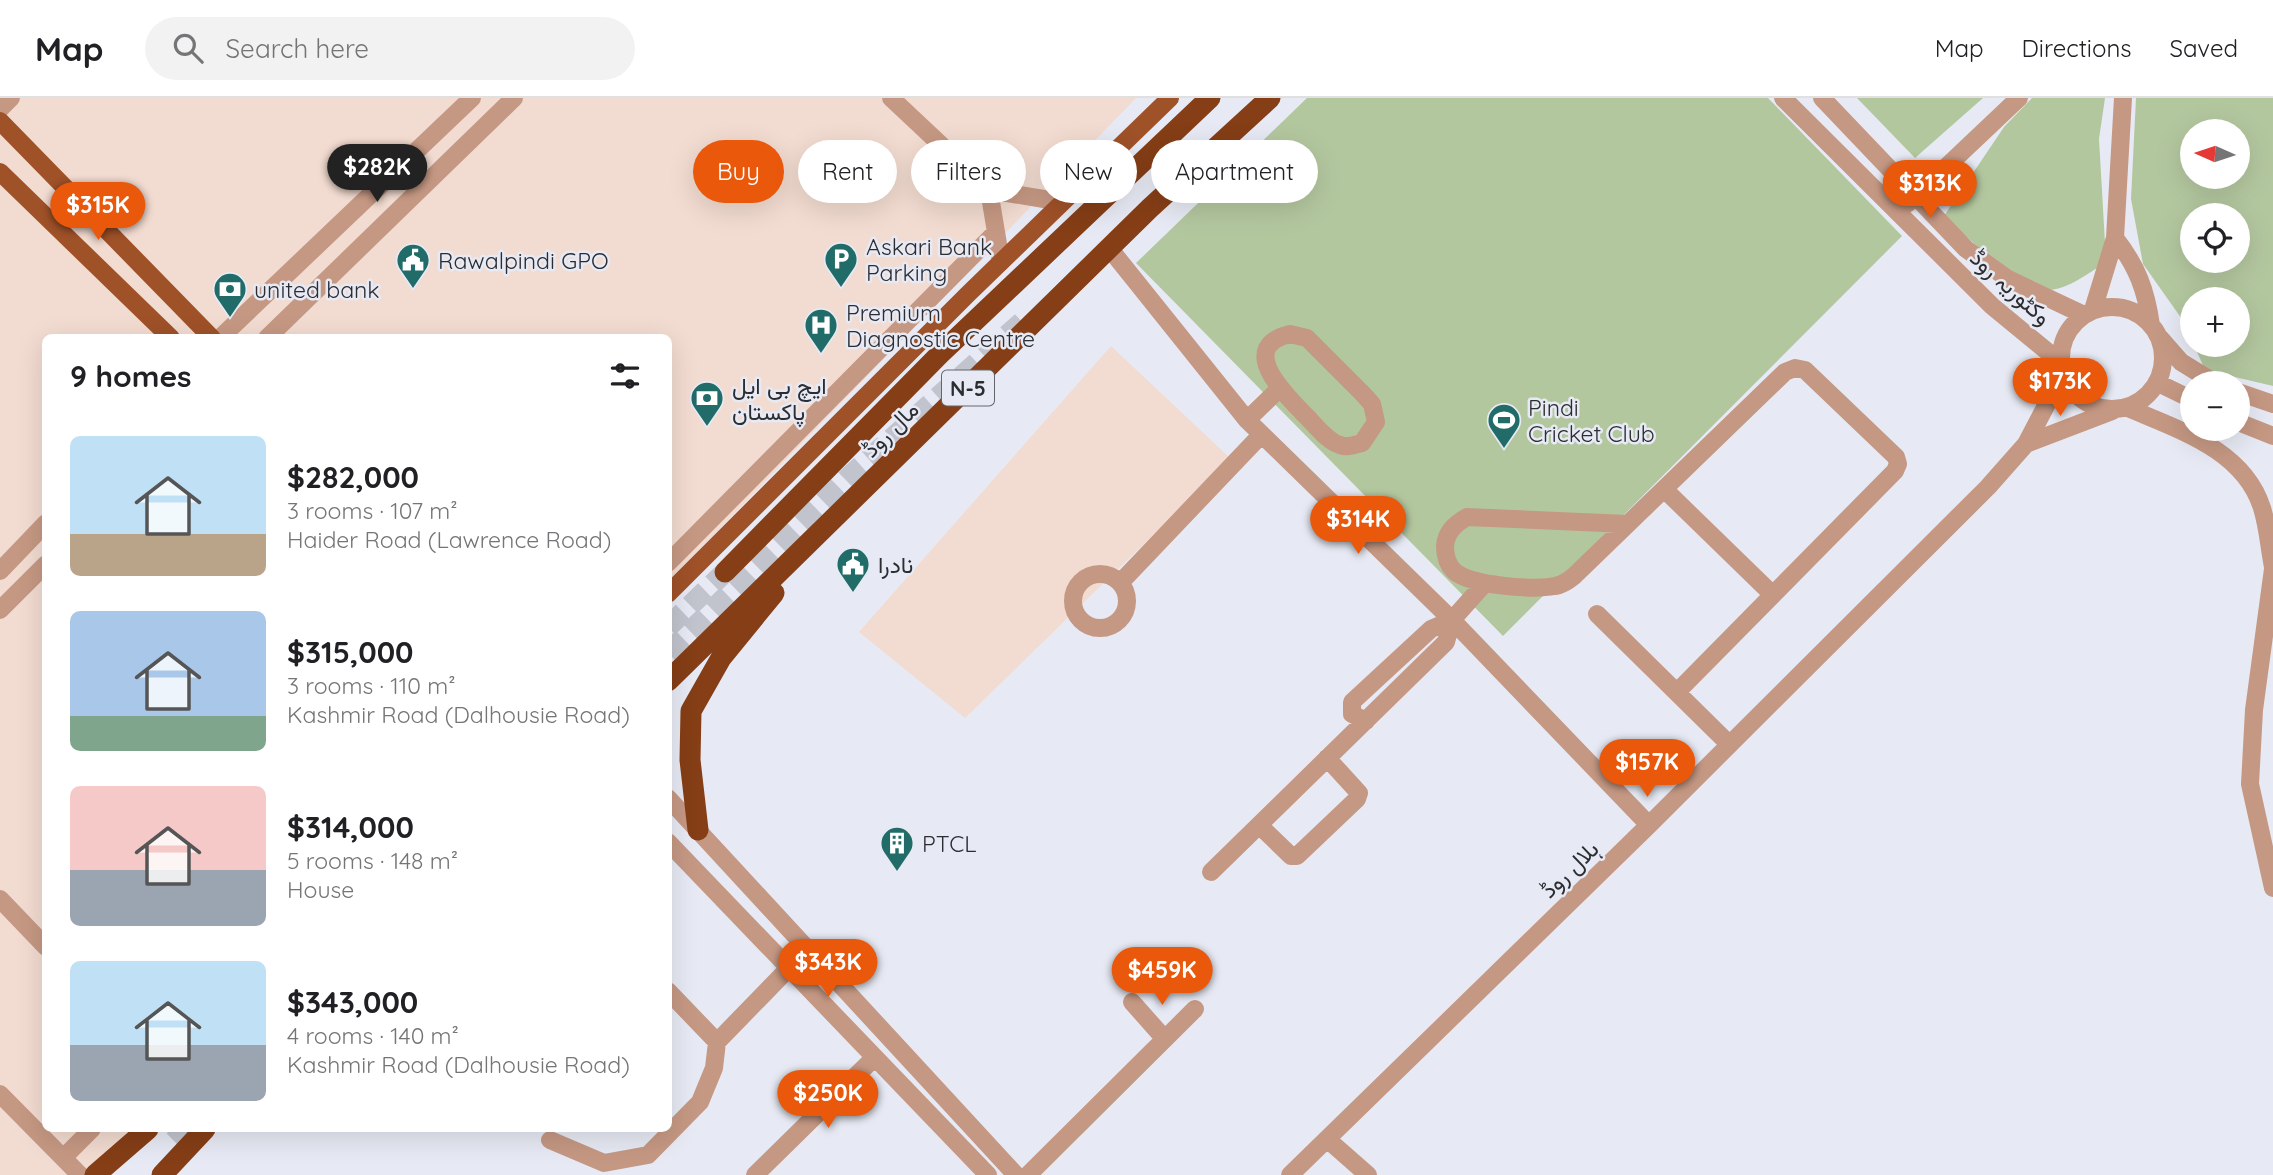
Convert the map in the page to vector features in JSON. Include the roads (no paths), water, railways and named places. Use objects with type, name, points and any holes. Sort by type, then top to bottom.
[{"type":"highway","name":"مال روڈ","points":[[725,572],[940,354],[1210,98]]},
{"type":"highway","name":"مال روڈ","points":[[672,677],[1110,249],[1270,98]]},
{"type":"highway","points":[[698,830],[690,760],[691,711],[721,658],[769,602],[800,554]]},
{"type":"highway","points":[[94,1175],[144,1132]]},
{"type":"highway","points":[[162,1175],[202,1132]]},
{"type":"highway","points":[[148,1175],[174,1141]]},
{"type":"main road","points":[[1126,140],[1170,98]]},
{"type":"main road","points":[[0,121],[208,334]]},
{"type":"main road","points":[[0,172],[167,334]]},
{"type":"main road","points":[[672,590],[1061,203]]},
{"type":"main road","points":[[94,1175],[135,1132]]},
{"type":"street","points":[[0,108],[11,98]]},
{"type":"street","points":[[224,334],[472,98]]},
{"type":"street","points":[[271,334],[514,98]]},
{"type":"street","points":[[891,98],[936,140]]},
{"type":"street","name":"وکٹوریہ روڈ","points":[[1783,98],[1897,215],[2061,369]]},
{"type":"street","name":"وکٹوریہ روڈ","points":[[1822,98],[1966,249],[2008,279],[2089,312]]},
{"type":"street","points":[[1897,215],[2019,98]]},
{"type":"street","points":[[2123,98],[2115,238],[2089,312],[2066,335],[2061,369],[2081,401],[2120,409],[2190,436],[2235,462],[2249,481],[2262,508],[2273,568],[2254,710],[2250,784],[2273,888]]},
{"type":"street","points":[[991,203],[1001,262]]},
{"type":"street","points":[[672,559],[996,232]]},
{"type":"street","points":[[2115,238],[2135,264],[2147,294],[2163,359],[2158,383],[2145,398],[2120,409]]},
{"type":"street","points":[[1110,249],[1261,435],[1452,620],[1649,825]]},
{"type":"street","points":[[2089,312],[2114,307],[2135,312],[2181,362],[2196,371]]},
{"type":"street","points":[[1285,335],[1307,338],[1372,404],[1376,422],[1373,430],[1362,443],[1352,446],[1337,444],[1280,388],[1268,373],[1265,363],[1267,351],[1273,342],[1285,335]]},
{"type":"street","points":[[1628,524],[1467,517],[1451,529],[1446,541],[1446,555],[1455,572],[1485,583],[1557,586],[1574,576],[1628,524],[1785,372],[1795,368],[1805,370],[1896,457],[1898,464],[1895,471],[1676,692]]},
{"type":"street","name":"ہلال روڈ","points":[[1290,1175],[1649,825],[1988,487],[2026,444],[2061,369]]},
{"type":"street","points":[[2158,383],[2180,394]]},
{"type":"street","points":[[1247,420],[1280,388]]},
{"type":"street","points":[[2250,395],[2273,404]]},
{"type":"street","name":"ہلال روڈ","points":[[2026,444],[2120,409]]},
{"type":"street","points":[[2250,427],[2273,436]]},
{"type":"street","points":[[1120,583],[1261,435]]},
{"type":"street","points":[[1664,489],[1773,595]]},
{"type":"street","points":[[0,571],[42,527]]},
{"type":"street","points":[[0,610],[42,569]]},
{"type":"street","points":[[1211,872],[1446,642],[1452,620],[1485,583]]},
{"type":"street","points":[[1597,614],[1729,744]]},
{"type":"street","points":[[1259,825],[1291,856],[1297,856],[1357,799],[1359,793],[1327,758]]},
{"type":"street","points":[[672,802],[1016,1175]]},
{"type":"street","points":[[672,846],[988,1175]]},
{"type":"street","points":[[0,899],[42,943]]},
{"type":"street","points":[[672,1130],[700,1102],[713,1068],[717,1042],[788,969]]},
{"type":"street","points":[[672,995],[717,1042]]},
{"type":"street","points":[[1132,1002],[1163,1037]]},
{"type":"street","points":[[1028,1175],[1163,1037],[1195,1009]]},
{"type":"street","points":[[755,1175],[874,1058]]},
{"type":"street","points":[[0,1094],[80,1175]]},
{"type":"street","points":[[63,1158],[89,1132]]},
{"type":"street","points":[[550,1140],[604,1163],[648,1154],[670,1132]]},
{"type":"street","points":[[1327,1139],[1367,1175]]},
{"type":"tunnel","points":[[672,649],[852,474],[1022,322]]},
{"type":"tunnel","points":[[672,623],[725,572]]},
{"type":"tunnel","points":[[174,1141],[183,1132]]},
{"type":"place","name":"Askari Bank Parking","points":[[841,289]]},
{"type":"place","name":"Rawalpindi GPO","points":[[413,290]]},
{"type":"place","name":"united bank","points":[[230,319]]},
{"type":"place","name":"Premium Diagnostic Centre","points":[[821,355]]},
{"type":"place","name":"ایچ بی ایل پاکستان","points":[[707,428]]},
{"type":"place","name":"Pindi Cricket Club","points":[[1504,450]]},
{"type":"place","name":"نادرا","points":[[853,594]]},
{"type":"place","name":"PTCL","points":[[897,873]]}]
